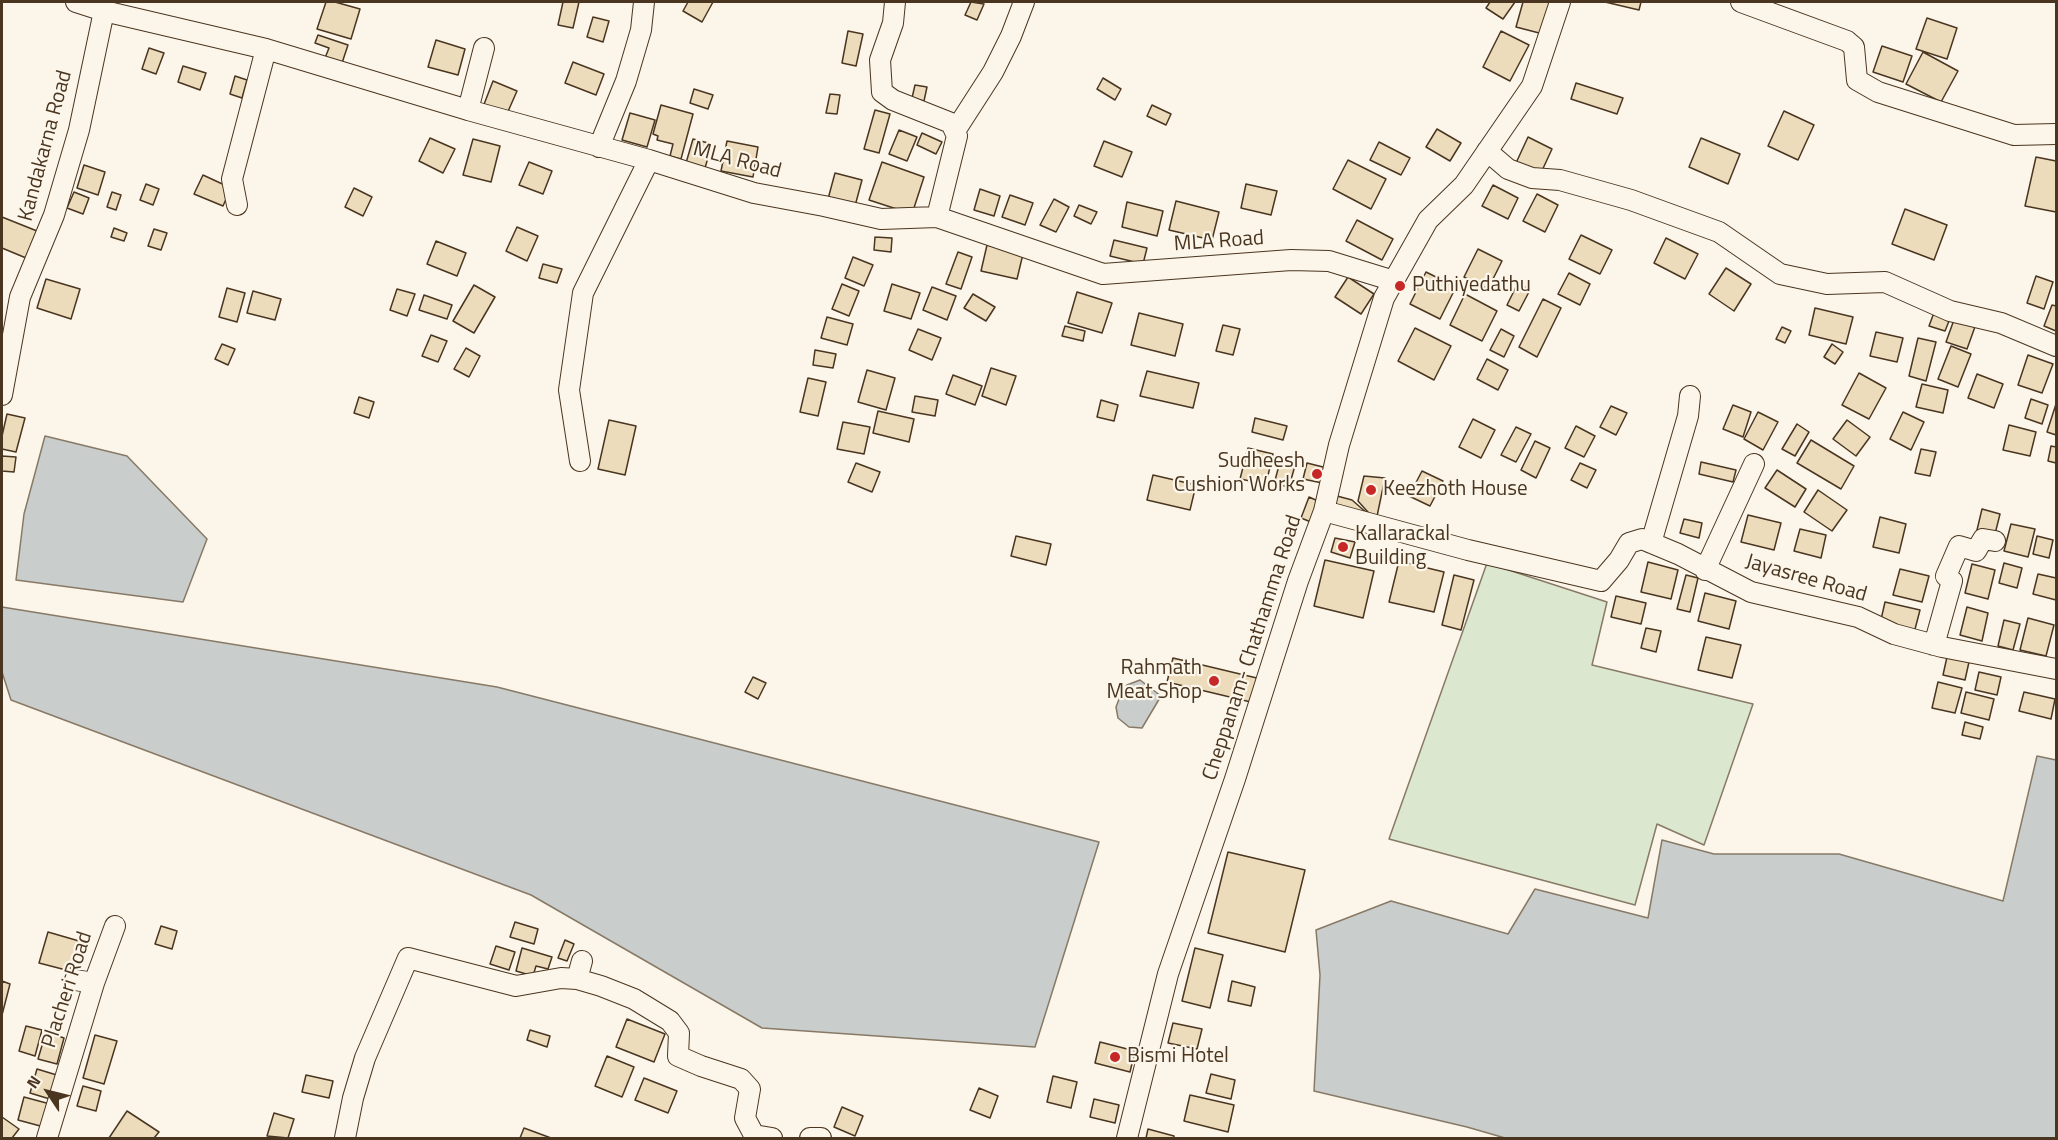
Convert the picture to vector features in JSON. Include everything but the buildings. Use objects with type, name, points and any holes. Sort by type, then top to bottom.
[{"type":"street","name":"MLA Road","points":[[76,2],[104,11],[266,49],[468,110],[649,160],[754,194],[881,219],[937,216],[1103,274],[1291,260],[1329,261],[1394,281]]},
{"type":"street","points":[[599,147],[626,81],[641,30],[644,2]]},
{"type":"street","points":[[895,2],[893,23],[880,60],[882,92],[893,100],[951,123],[957,136],[937,216]]},
{"type":"street","points":[[955,131],[993,72],[1011,36],[1024,2]]},
{"type":"street","name":"Cheppanam- Chathamma Road","points":[[1127,1138],[1168,974],[1235,779],[1298,581],[1324,511],[1339,445],[1384,298],[1428,220],[1464,185],[1532,86],[1560,2]]},
{"type":"street","points":[[1742,2],[1847,41],[1854,47],[1857,80],[1878,92],[2014,135],[2056,134]]},
{"type":"street","name":"Kandakarna Road","points":[[2,395],[20,297],[54,214],[79,130],[104,11]]},
{"type":"street","points":[[468,110],[484,48]]},
{"type":"street","points":[[237,206],[232,179],[266,49]]},
{"type":"street","points":[[1487,151],[1508,169],[1532,178],[1560,180],[1631,200],[1719,232],[1780,274],[1827,284],[1885,282],[1950,311],[2001,323],[2056,346]]},
{"type":"street","points":[[580,461],[569,390],[583,294],[649,160]]},
{"type":"street","points":[[1324,511],[1468,550],[1601,581],[1619,560],[1629,543],[1642,538],[1651,543],[1688,416],[1690,396]]},
{"type":"street","points":[[1705,570],[1754,464]]},
{"type":"street","points":[[1934,645],[1952,581],[1946,576],[1959,546],[1976,551],[1983,539],[1995,541]]},
{"type":"street","name":"Jayasree Road","points":[[1651,543],[1678,554],[1750,592],[1858,617],[1894,634],[1934,645],[2056,669]]},
{"type":"street","name":"Placheri Road","points":[[48,1138],[84,981],[115,926]]},
{"type":"street","points":[[345,1138],[364,1058],[408,958],[516,986],[561,978],[579,970],[601,986],[634,999],[670,1021],[679,1033],[678,1056],[741,1079],[750,1089],[745,1118],[754,1135],[772,1138]]},
{"type":"street","points":[[810,1138],[821,1138]]},
{"type":"green space","points":[[1487,563],[1607,602],[1592,665],[1753,704],[1704,845],[1657,824],[1635,905],[1389,839]]},
{"type":"shaded area","points":[[45,436],[127,456],[207,539],[183,602],[16,580],[24,514]]},
{"type":"shaded area","points":[[2,607],[497,687],[1099,842],[1035,1047],[762,1028],[531,895],[11,700],[2,672]]},
{"type":"shaded area","points":[[1140,680],[1161,696],[1142,728],[1129,727],[1118,718],[1116,707],[1127,685]]},
{"type":"shaded area","points":[[2037,756],[2056,760],[2056,1138],[1505,1138],[1314,1091],[1320,975],[1316,930],[1391,901],[1508,934],[1535,889],[1648,918],[1662,840],[1714,854],[1839,854],[2003,901]]},
{"type":"place","name":"Puthiyedathu","points":[[1400,286]]},
{"type":"place","name":"Sudheesh Cushion Works","points":[[1317,474]]},
{"type":"place","name":"Keezhoth House","points":[[1371,490]]},
{"type":"place","name":"Kallarackal Building","points":[[1343,547]]},
{"type":"place","name":"Rahmath Meat Shop","points":[[1214,681]]},
{"type":"place","name":"Bismi Hotel","points":[[1115,1057]]}]
